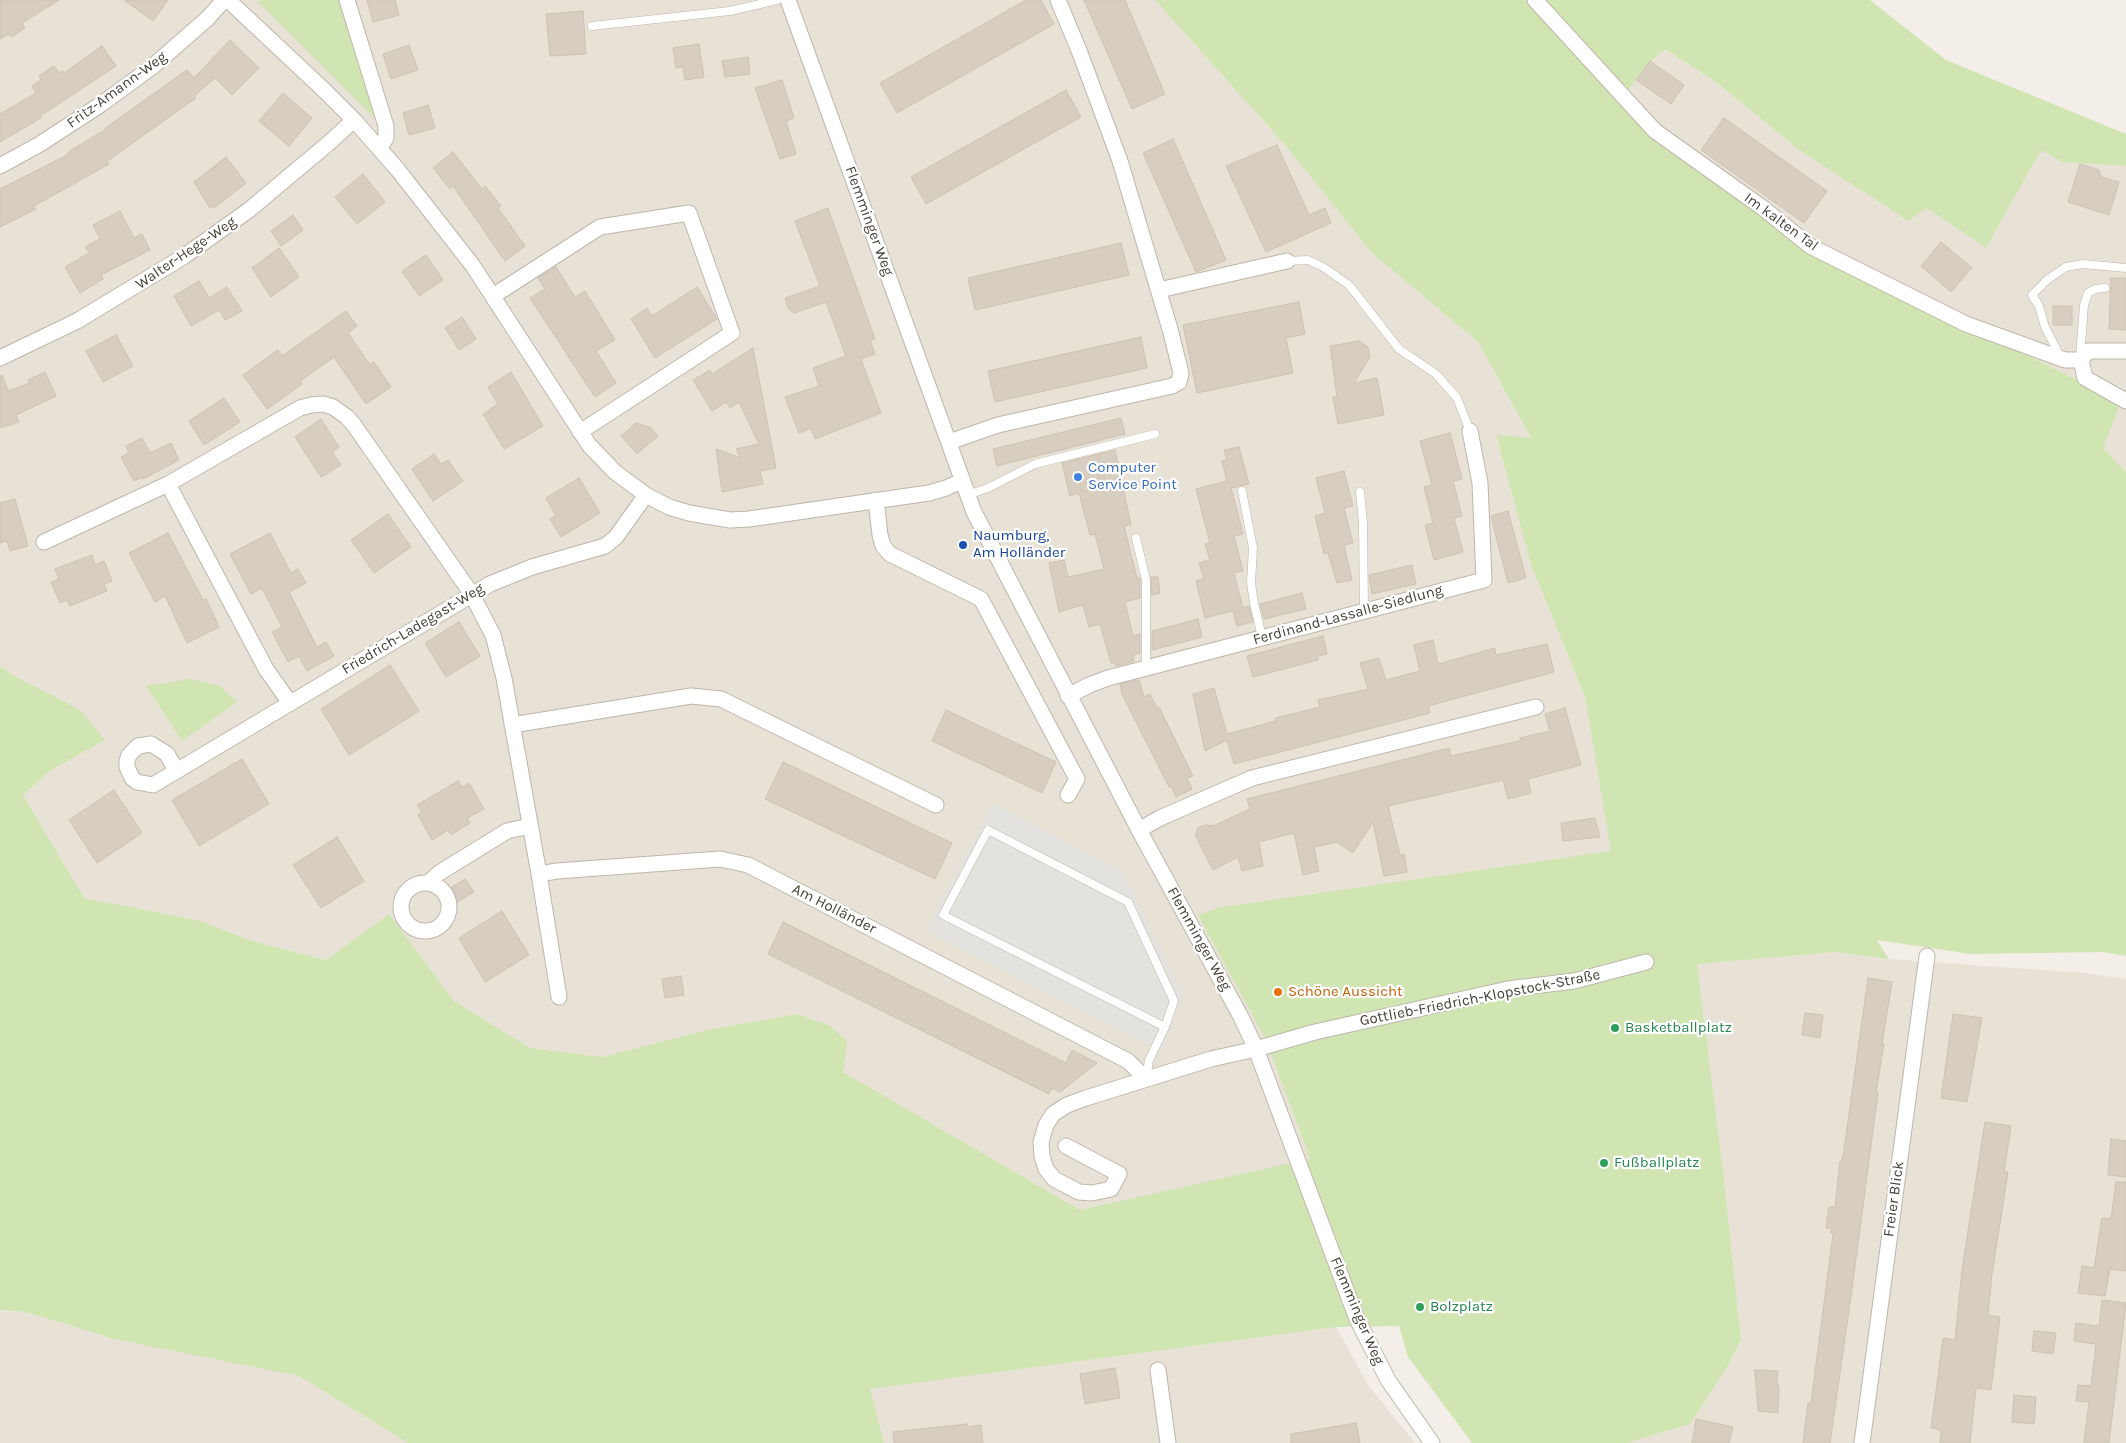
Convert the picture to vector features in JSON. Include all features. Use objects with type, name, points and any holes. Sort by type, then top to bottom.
[{"type":"street","points":[[347,0],[386,126],[386,138],[380,148]]},
{"type":"street","name":"Flemminger Weg","points":[[788,0],[948,442],[984,531],[1068,696],[1256,1049],[1360,1327],[1388,1380],[1432,1443]]},
{"type":"street","points":[[948,442],[998,425],[1172,386],[1179,382],[1181,373],[1159,290],[1116,152],[1080,52],[1058,0]]},
{"type":"street","name":"Im kalten Tal","points":[[1535,0],[1655,131],[1763,208],[1810,246],[1966,324],[2062,359],[2080,360]]},
{"type":"street","points":[[234,2],[380,148],[451,236],[493,296],[580,432],[602,460],[646,495],[669,507],[689,513],[730,520],[771,517],[930,493],[946,488],[965,488]]},
{"type":"street","name":"Fritz-Amann-Weg","points":[[0,166],[55,134],[152,67],[208,18],[234,2]]},
{"type":"street","name":"Walter-Hege-Weg","points":[[0,358],[77,321],[184,257],[264,198],[354,120]]},
{"type":"street","points":[[493,296],[600,228],[689,213],[732,333],[580,432]]},
{"type":"street","points":[[1159,290],[1287,260]]},
{"type":"street","points":[[2126,351],[2088,351],[2080,360],[2085,378],[2126,401]]},
{"type":"street","points":[[44,542],[168,484],[300,408],[323,404],[333,407],[347,417],[471,593],[493,635],[512,724],[559,998]]},
{"type":"street","name":"Ferdinand-Lassalle-Siedlung","points":[[1068,696],[1108,678],[1484,580],[1480,483],[1470,431]]},
{"type":"street","points":[[168,484],[266,670],[290,703]]},
{"type":"street","name":"Friedrich-Ladegast-Weg","points":[[176,770],[186,767],[471,593],[524,570],[605,546],[616,538],[646,495]]},
{"type":"street","points":[[876,500],[880,535],[883,546],[890,554],[981,599],[1077,779],[1068,795]]},
{"type":"street","points":[[512,724],[691,696],[721,699],[936,805]]},
{"type":"street","points":[[1139,830],[1160,818],[1252,778],[1536,707]]},
{"type":"street","points":[[428,883],[439,873],[507,831],[530,826]]},
{"type":"street","name":"Am Holländer","points":[[539,874],[557,870],[720,859],[748,865],[1128,1061],[1146,1079]]},
{"type":"street","name":"Freier Blick","points":[[1862,1443],[1927,956]]},
{"type":"street","name":"Gottlieb-Friedrich-Klopstock-Straße","points":[[1256,1049],[1315,1032],[1508,989],[1574,981],[1646,962]]},
{"type":"street","points":[[1066,1146],[1119,1174],[1111,1188],[1092,1193],[1079,1192],[1054,1180],[1046,1169],[1042,1156],[1041,1142],[1046,1126],[1053,1114],[1067,1105],[1146,1079],[1211,1059],[1256,1049]]},
{"type":"street","points":[[1158,1370],[1166,1443]]},
{"type":"lane","points":[[592,26],[730,11],[777,0]]},
{"type":"lane","points":[[1287,260],[1308,260],[1323,267],[1349,285],[1399,349],[1436,374],[1457,398],[1470,431]]},
{"type":"lane","points":[[2062,359],[2045,327],[2039,306],[2032,295],[2048,279],[2066,267],[2083,264],[2126,268]]},
{"type":"lane","points":[[2080,360],[2084,305],[2088,293],[2094,289],[2105,288]]},
{"type":"lane","points":[[965,488],[988,488],[1035,464],[1155,434]]},
{"type":"lane","points":[[1242,491],[1253,548],[1251,583],[1262,637]]},
{"type":"lane","points":[[1360,492],[1363,523],[1364,610]]},
{"type":"lane","points":[[1136,538],[1146,580],[1146,668]]},
{"type":"lane","points":[[1146,1079],[1149,1060],[1165,1027],[1174,1001],[1128,902],[988,830],[943,915],[1165,1027]]},
{"type":"shaded area","points":[[0,0],[1155,0],[1285,145],[1373,254],[1478,342],[1531,439],[1496,436],[1531,565],[1585,697],[1612,851],[1222,907],[1265,1038],[1310,1160],[1080,1210],[842,1072],[829,1025],[797,1014],[707,1030],[602,1057],[530,1048],[454,1001],[389,914],[326,960],[252,941],[201,921],[84,898],[23,795],[51,770],[105,740],[0,666]]},
{"type":"shaded area","points":[[1665,49],[1717,83],[1798,149],[1908,221],[1927,208],[1986,248],[2041,149],[2063,162],[2126,166],[2126,472],[2103,448],[2121,402],[1827,255],[1623,97],[1646,66]]},
{"type":"shaded area","points":[[992,803],[1123,872],[1182,993],[1163,1052],[926,931]]},
{"type":"shaded area","points":[[1836,952],[1889,959],[2084,973],[2126,979],[2126,1443],[1627,1443],[1690,1424],[1726,1369],[1741,1340],[1724,1179],[1697,964]]},
{"type":"shaded area","points":[[0,1311],[26,1312],[114,1339],[299,1376],[408,1443],[0,1443]]},
{"type":"shaded area","points":[[1336,1327],[1368,1385],[1415,1443],[884,1443],[869,1389]]},
{"type":"green space","points":[[262,0],[341,0],[378,113],[373,116],[258,2]]},
{"type":"green space","points":[[1155,0],[1870,0],[1946,60],[2126,134],[2126,166],[2063,162],[2041,150],[1986,248],[1927,208],[1908,221],[1798,149],[1717,83],[1665,49],[1646,66],[1623,97],[1827,255],[2121,402],[2103,448],[2126,472],[2126,956],[2103,952],[1971,954],[1877,940],[1889,959],[1836,952],[1697,964],[1724,1179],[1741,1340],[1726,1369],[1690,1424],[1627,1443],[1472,1443],[1408,1357],[1399,1326],[1336,1327],[870,1389],[884,1443],[408,1443],[299,1376],[114,1339],[26,1312],[0,1310],[0,666],[14,676],[80,710],[105,740],[51,770],[23,795],[84,898],[201,921],[252,941],[326,960],[389,914],[454,1001],[530,1048],[602,1057],[707,1030],[797,1014],[829,1025],[847,1041],[843,1072],[1080,1210],[1310,1159],[1265,1038],[1198,915],[1222,907],[1611,851],[1585,697],[1531,565],[1496,435],[1531,438],[1478,342],[1373,254],[1285,145]]},
{"type":"green space","points":[[190,679],[220,686],[237,702],[182,741],[146,686]]},
{"type":"building","points":[[0,0],[59,0],[22,23],[25,28],[11,37],[9,34],[0,39]]},
{"type":"building","points":[[124,0],[168,0],[153,21]]},
{"type":"building","points":[[367,0],[395,0],[399,15],[373,22]]},
{"type":"building","points":[[1026,0],[1041,0],[1054,24],[897,113],[880,83]]},
{"type":"building","points":[[1084,0],[1125,0],[1165,94],[1132,109]]},
{"type":"building","points":[[583,11],[586,54],[550,56],[546,14]]},
{"type":"building","points":[[230,40],[259,68],[232,95],[215,78],[194,96],[196,98],[107,161],[109,164],[34,206],[36,209],[0,227],[0,189],[69,154],[68,152],[105,130],[187,70],[194,78]]},
{"type":"building","points":[[699,44],[704,77],[685,80],[683,67],[676,68],[673,48]]},
{"type":"building","points":[[409,45],[418,70],[391,79],[383,54]]},
{"type":"building","points":[[102,46],[116,66],[40,116],[41,118],[0,142],[0,114],[36,93],[32,86],[41,80],[39,76],[54,66],[59,73],[63,71],[64,73]]},
{"type":"building","points":[[748,57],[750,74],[725,77],[722,61]]},
{"type":"building","points":[[1650,61],[1684,85],[1671,104],[1636,80]]},
{"type":"building","points":[[782,80],[794,118],[786,121],[796,154],[780,159],[755,88]]},
{"type":"building","points":[[1066,90],[1081,117],[926,204],[911,177]]},
{"type":"building","points":[[283,93],[312,118],[289,146],[259,121]]},
{"type":"building","points":[[428,105],[435,128],[409,135],[403,113]]},
{"type":"building","points":[[1724,118],[1827,191],[1804,223],[1701,150]]},
{"type":"building","points":[[1173,139],[1226,260],[1196,272],[1143,153]]},
{"type":"building","points":[[1277,145],[1309,215],[1325,208],[1331,223],[1266,252],[1226,166]]},
{"type":"building","points":[[453,152],[482,189],[485,186],[501,206],[498,208],[525,246],[505,261],[453,186],[450,189],[433,168]]},
{"type":"building","points":[[226,157],[246,183],[214,208],[213,206],[210,208],[194,182]]},
{"type":"building","points":[[2080,164],[2099,170],[2101,177],[2119,182],[2109,215],[2068,202]]},
{"type":"building","points":[[363,174],[385,202],[357,224],[335,197]]},
{"type":"building","points":[[828,208],[875,339],[870,340],[875,354],[861,359],[881,413],[815,439],[811,428],[799,433],[785,397],[819,386],[813,368],[846,356],[826,302],[794,313],[788,308],[785,298],[820,286],[795,221]]},
{"type":"building","points":[[120,211],[134,238],[142,234],[150,250],[101,275],[103,279],[80,293],[65,267],[89,253],[85,247],[100,239],[93,225]]},
{"type":"building","points":[[293,215],[303,230],[281,246],[271,231]]},
{"type":"building","points":[[1941,242],[1972,268],[1951,292],[1921,266]]},
{"type":"building","points":[[1121,243],[1129,275],[975,310],[968,278]]},
{"type":"building","points":[[279,248],[299,277],[271,297],[252,268]]},
{"type":"building","points":[[426,255],[443,280],[419,296],[402,271]]},
{"type":"building","points":[[556,267],[575,297],[585,291],[615,340],[596,351],[616,383],[595,397],[530,298],[545,289],[538,278]]},
{"type":"building","points":[[2111,278],[2126,278],[2126,330],[2109,329]]},
{"type":"building","points":[[199,281],[209,298],[227,287],[242,311],[225,320],[219,310],[191,326],[174,296]]},
{"type":"building","points":[[697,287],[717,319],[655,358],[631,319],[647,308],[652,316]]},
{"type":"building","points":[[1299,302],[1305,334],[1286,338],[1293,373],[1197,393],[1183,325]]},
{"type":"building","points":[[2053,306],[2072,306],[2072,325],[2053,325]]},
{"type":"building","points":[[346,311],[357,326],[348,333],[370,365],[374,362],[391,387],[366,404],[334,357],[300,381],[302,384],[267,409],[243,375],[278,350],[282,356]]},
{"type":"building","points":[[462,317],[476,339],[459,350],[445,328]]},
{"type":"building","points":[[116,335],[133,366],[103,382],[86,351]]},
{"type":"building","points":[[1141,337],[1147,368],[995,402],[988,371]]},
{"type":"building","points":[[1359,341],[1368,347],[1370,357],[1354,383],[1377,378],[1384,415],[1338,424],[1333,397],[1337,397],[1330,346]]},
{"type":"building","points":[[753,348],[776,468],[760,471],[763,484],[722,492],[716,449],[741,458],[736,449],[759,444],[739,402],[730,408],[726,402],[712,411],[693,380],[710,370],[712,374]]},
{"type":"building","points":[[45,372],[56,396],[16,415],[19,422],[0,428],[0,376],[2,375],[8,391],[30,383],[28,380]]},
{"type":"building","points":[[511,372],[543,426],[504,449],[483,414],[498,404],[488,387]]},
{"type":"building","points":[[224,398],[240,422],[204,445],[189,421]]},
{"type":"building","points":[[1121,418],[1125,434],[997,466],[993,449]]},
{"type":"building","points":[[321,419],[339,447],[332,452],[341,465],[321,477],[295,437]]},
{"type":"building","points":[[636,423],[651,428],[658,436],[637,454],[621,436]]},
{"type":"building","points":[[1450,433],[1462,479],[1453,481],[1462,516],[1454,518],[1463,552],[1434,560],[1425,525],[1433,523],[1424,487],[1432,485],[1420,441]]},
{"type":"building","points":[[142,438],[150,453],[171,443],[179,460],[143,479],[143,477],[134,481],[121,457],[129,453],[126,446]]},
{"type":"building","points":[[1239,447],[1249,484],[1231,488],[1243,534],[1234,536],[1243,571],[1234,573],[1243,608],[1249,606],[1253,622],[1237,626],[1233,611],[1205,618],[1196,581],[1204,579],[1199,563],[1210,560],[1205,544],[1210,543],[1196,489],[1227,481],[1222,461],[1227,460],[1224,450]]},
{"type":"building","points":[[1115,450],[1131,525],[1124,526],[1137,578],[1140,578],[1140,598],[1125,602],[1133,636],[1140,634],[1140,653],[1133,655],[1134,661],[1116,666],[1115,662],[1111,663],[1100,624],[1089,627],[1083,605],[1059,612],[1049,563],[1064,560],[1068,577],[1104,569],[1095,534],[1090,535],[1079,493],[1070,496],[1062,463]]},
{"type":"building","points":[[434,454],[441,464],[448,460],[463,481],[433,501],[412,469]]},
{"type":"building","points":[[1344,471],[1353,506],[1344,508],[1353,543],[1344,545],[1352,580],[1337,583],[1328,553],[1324,554],[1315,516],[1325,513],[1316,478]]},
{"type":"building","points":[[579,478],[600,513],[561,537],[550,519],[556,516],[546,498]]},
{"type":"building","points":[[15,499],[28,546],[10,551],[7,541],[0,543],[0,503]]},
{"type":"building","points":[[1508,511],[1526,578],[1508,583],[1491,516]]},
{"type":"building","points":[[388,514],[411,547],[374,573],[351,540]]},
{"type":"building","points":[[168,533],[203,600],[206,599],[219,627],[187,643],[165,596],[155,602],[129,553]]},
{"type":"building","points":[[270,533],[291,573],[298,569],[306,583],[289,592],[317,647],[326,642],[334,656],[307,671],[299,656],[288,662],[272,632],[282,627],[262,588],[251,594],[230,554]]},
{"type":"building","points":[[92,555],[95,565],[104,561],[112,581],[104,584],[107,591],[70,606],[67,600],[60,603],[51,582],[59,579],[55,569]]},
{"type":"building","points":[[1412,565],[1416,584],[1372,594],[1369,575]]},
{"type":"building","points":[[1151,577],[1158,577],[1160,593],[1152,595]]},
{"type":"building","points":[[1302,593],[1306,609],[1264,619],[1260,604]]},
{"type":"building","points":[[1198,619],[1202,637],[1152,650],[1152,631]]},
{"type":"building","points":[[459,622],[480,656],[446,677],[425,643]]},
{"type":"building","points":[[1323,636],[1327,654],[1318,656],[1318,660],[1253,677],[1247,656]]},
{"type":"building","points":[[1433,640],[1438,664],[1495,648],[1496,655],[1547,644],[1554,672],[1428,706],[1430,713],[1234,764],[1227,740],[1205,751],[1193,694],[1214,688],[1227,734],[1276,721],[1276,718],[1320,707],[1318,700],[1368,689],[1360,663],[1379,658],[1386,680],[1420,671],[1414,645]]},
{"type":"building","points":[[390,665],[419,711],[349,755],[321,709]]},
{"type":"building","points":[[1139,680],[1144,697],[1150,694],[1157,708],[1159,707],[1193,776],[1187,778],[1192,789],[1176,797],[1171,786],[1169,787],[1122,694],[1120,684]]},
{"type":"building","points":[[1565,708],[1581,765],[1528,779],[1531,793],[1508,799],[1503,780],[1388,806],[1400,855],[1404,854],[1407,872],[1384,876],[1373,822],[1353,853],[1337,842],[1314,847],[1319,871],[1303,875],[1294,833],[1259,842],[1263,866],[1242,871],[1238,857],[1213,870],[1195,835],[1198,828],[1205,825],[1213,826],[1250,809],[1247,799],[1449,748],[1451,756],[1520,741],[1520,738],[1550,731],[1545,714]]},
{"type":"building","points":[[946,710],[1056,762],[1042,793],[932,741]]},
{"type":"building","points":[[242,759],[269,804],[199,846],[172,800]]},
{"type":"building","points":[[783,762],[952,843],[935,879],[765,799]]},
{"type":"building","points":[[458,781],[462,787],[469,783],[484,809],[467,818],[470,823],[451,835],[448,830],[432,840],[418,815],[422,812],[417,805]]},
{"type":"building","points":[[114,790],[142,833],[97,863],[69,820]]},
{"type":"building","points":[[1595,818],[1600,837],[1563,841],[1561,823]]},
{"type":"building","points":[[337,837],[364,881],[321,908],[293,865]]},
{"type":"building","points":[[465,879],[474,892],[457,902],[449,889]]},
{"type":"building","points":[[502,911],[529,955],[485,982],[459,938]]},
{"type":"building","points":[[783,922],[1066,1063],[1072,1050],[1097,1063],[1060,1092],[1052,1088],[1049,1094],[768,954]]},
{"type":"building","points":[[681,976],[684,995],[665,998],[662,979]]},
{"type":"building","points":[[1868,978],[1892,982],[1882,1044],[1884,1044],[1876,1093],[1878,1093],[1852,1289],[1830,1443],[1803,1443],[1808,1403],[1811,1403],[1833,1234],[1831,1233],[1831,1228],[1826,1228],[1829,1207],[1835,1207],[1840,1161],[1842,1161],[1844,1150]]},
{"type":"building","points":[[1805,1013],[1823,1015],[1820,1038],[1802,1035]]},
{"type":"building","points":[[1953,1014],[1982,1018],[1967,1102],[1941,1098]]},
{"type":"building","points":[[1985,1122],[2011,1126],[2004,1172],[2008,1172],[1992,1274],[1988,1315],[2000,1317],[1991,1390],[1976,1388],[1970,1443],[1940,1443],[1941,1430],[1931,1428],[1943,1338],[1955,1340],[1962,1270]]},
{"type":"building","points":[[2111,1139],[2126,1141],[2126,1177],[2108,1175]]},
{"type":"building","points":[[2116,1182],[2126,1182],[2126,1271],[2110,1269],[2105,1296],[2078,1293],[2082,1266],[2094,1268],[2102,1218],[2111,1219]]},
{"type":"building","points":[[2102,1300],[2126,1303],[2109,1443],[2084,1443],[2089,1402],[2076,1401],[2078,1385],[2091,1386],[2096,1344],[2074,1341],[2076,1323],[2099,1326]]},
{"type":"building","points":[[2034,1331],[2056,1333],[2053,1354],[2032,1351]]},
{"type":"building","points":[[1115,1368],[1120,1398],[1085,1404],[1080,1374]]},
{"type":"building","points":[[1755,1370],[1778,1371],[1778,1413],[1758,1411]]},
{"type":"building","points":[[2014,1395],[2036,1397],[2034,1424],[2012,1422]]},
{"type":"building","points":[[1696,1419],[1733,1427],[1729,1443],[1692,1443]]},
{"type":"building","points":[[1356,1423],[1360,1443],[1291,1443],[1291,1434]]},
{"type":"building","points":[[967,1424],[967,1427],[981,1425],[983,1443],[894,1443],[893,1432]]},
{"type":"place","name":"Computer Service Point","points":[[1078,477]]},
{"type":"place","name":"Naumburg, Am Holländer","points":[[963,545]]},
{"type":"place","name":"Schöne Aussicht","points":[[1278,992]]},
{"type":"place","name":"Basketballplatz","points":[[1615,1028]]},
{"type":"place","name":"Fußballplatz","points":[[1604,1163]]},
{"type":"place","name":"Bolzplatz","points":[[1420,1307]]}]
